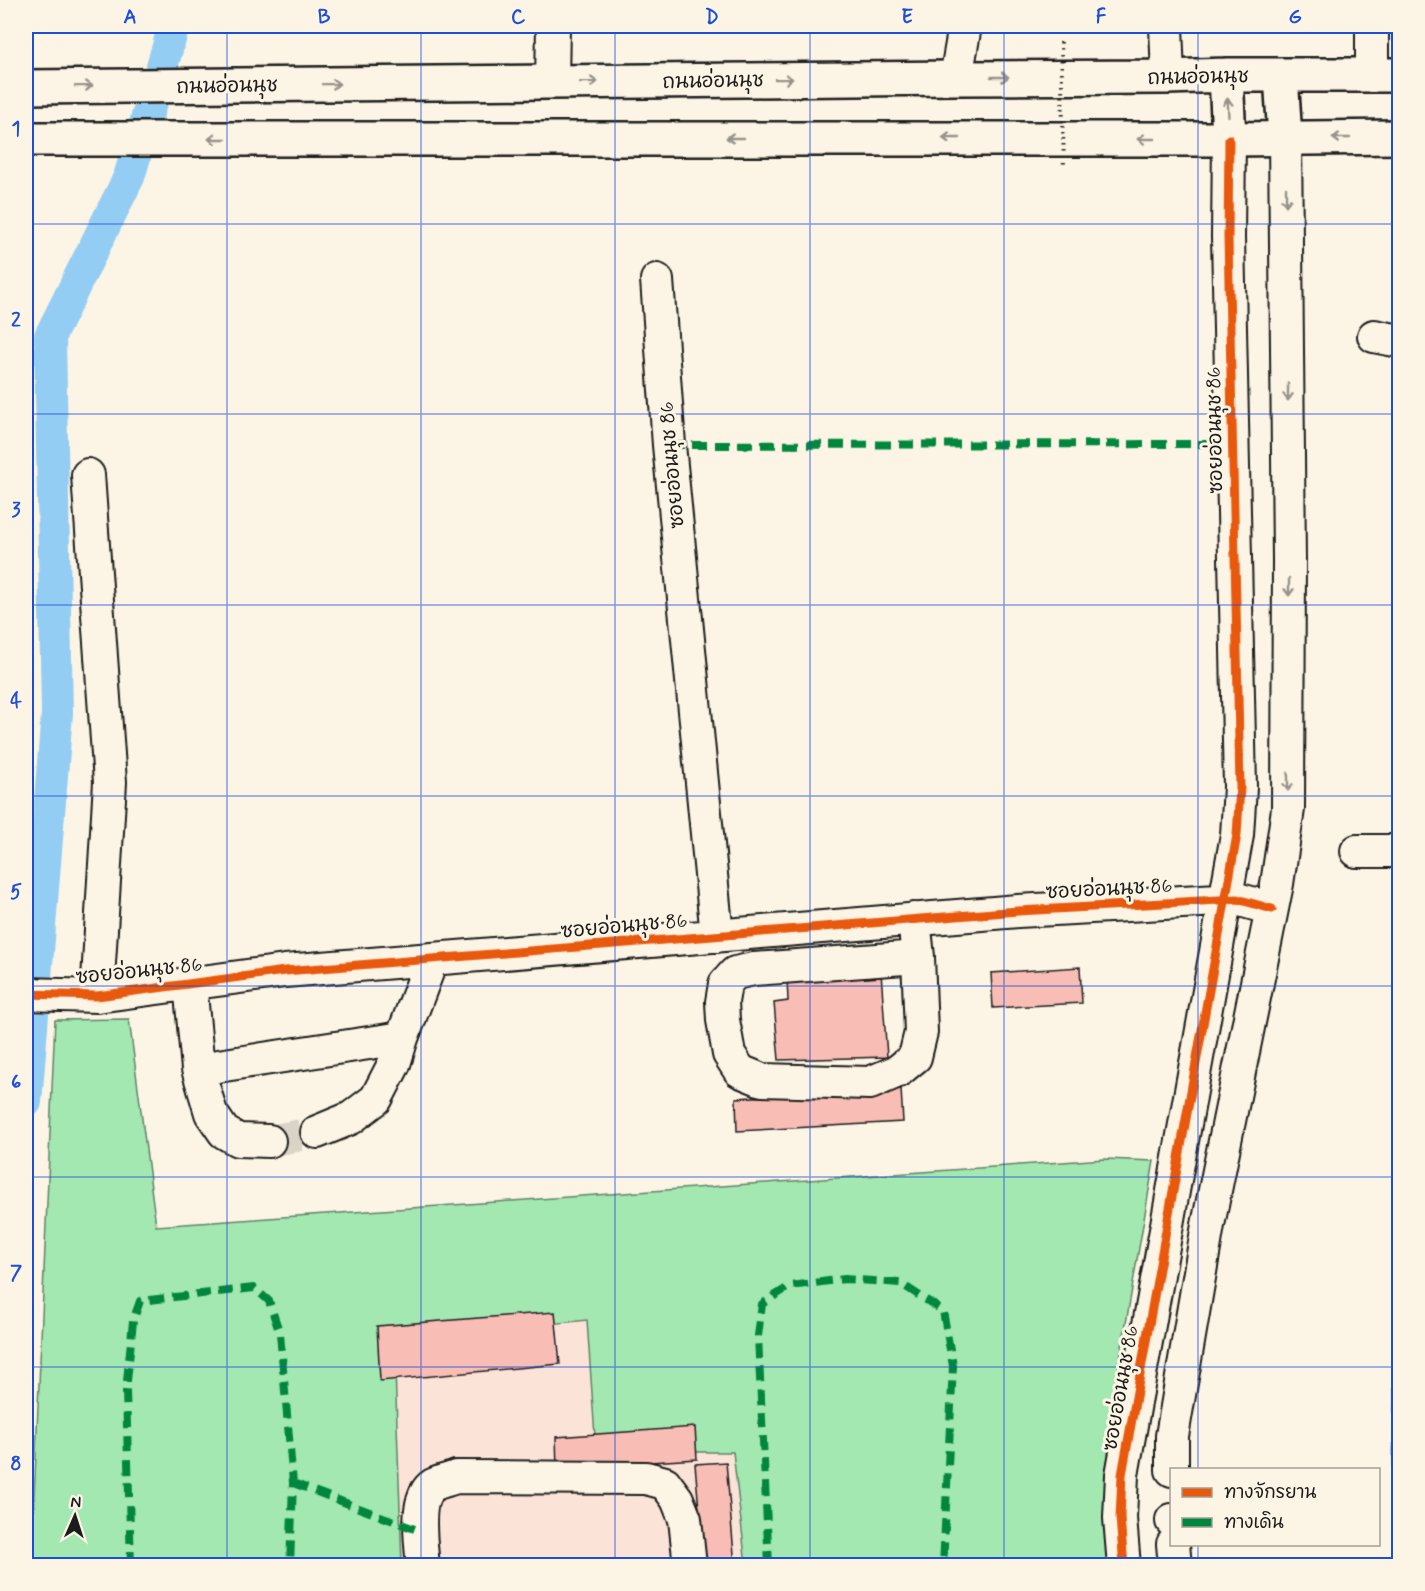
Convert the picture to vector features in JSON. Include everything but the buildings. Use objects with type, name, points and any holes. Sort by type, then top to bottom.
[{"type":"main road","name":"ถนนอ่อนนุช","points":[[26,87],[1226,75],[1386,76]]},
{"type":"main road","points":[[1226,75],[1229,139]]},
{"type":"main road","points":[[1281,76],[1285,138]]},
{"type":"main road","points":[[26,139],[1400,137]]},
{"type":"street","points":[[552,82],[553,26]]},
{"type":"street","points":[[956,78],[965,26]]},
{"type":"street","points":[[1166,26],[1168,77]]},
{"type":"street","points":[[1372,26],[1386,76]]},
{"type":"street","points":[[1172,1468],[1172,1436],[1208,1225],[1277,884],[1288,809],[1289,549],[1285,138]]},
{"type":"street","name":"ซอยอ่อนนุช 86","points":[[1124,1566],[1120,1518],[1122,1474],[1237,835],[1240,788],[1228,237],[1229,139]]},
{"type":"street","name":"ซอยอ่อนนุช 86","points":[[657,280],[669,445],[717,936]]},
{"type":"street","points":[[88,475],[110,782],[97,996]]},
{"type":"street","points":[[1357,851],[1400,851]]},
{"type":"street","name":"ซอยอ่อนนุช 86","points":[[26,994],[97,996],[285,971],[1018,911],[1226,899],[1237,899],[1272,909]]},
{"type":"street","points":[[914,920],[918,957],[921,1032],[915,1057],[898,1071],[870,1083],[762,1080],[740,1071],[729,1054],[722,1002],[725,984],[735,973],[754,969],[918,957]]},
{"type":"street","points":[[317,1132],[351,1118],[376,1099],[394,1064],[432,959]]},
{"type":"street","points":[[190,983],[198,1069],[211,1113],[224,1132],[238,1140],[269,1142]]},
{"type":"street","points":[[198,1069],[402,1038]]},
{"type":"street","points":[[423,1566],[420,1531],[422,1501],[432,1486],[456,1478],[646,1478],[665,1483],[677,1499],[685,1518],[690,1566]]},
{"type":"street","points":[[1173,1546],[1175,1566]]},
{"type":"path","points":[[1061,42],[1064,167]]},
{"type":"shaded area","points":[[587,1320],[596,1452],[734,1452],[746,1565],[402,1565],[394,1340]]},
{"type":"green space","points":[[1398,871],[1400,1500],[1393,1501]]},
{"type":"green space","points":[[129,1019],[156,1226],[1105,1159],[1154,1161],[1113,1399],[1112,1565],[746,1565],[733,1452],[596,1452],[587,1320],[394,1341],[402,1565],[31,1566],[55,1020]]},
{"type":"waterway","points":[[26,1102],[57,713],[50,336],[129,177],[174,26]]},
{"type":"tunnel","points":[[269,1141],[317,1132]]},
{"type":"marked path","points":[[669,445],[1210,444]]},
{"type":"marked path","points":[[769,1566],[758,1336],[762,1304],[790,1286],[845,1279],[900,1283],[943,1311],[953,1366],[943,1566]]},
{"type":"marked path","points":[[131,1566],[126,1391],[133,1321],[140,1301],[254,1288],[269,1301],[280,1334],[293,1483],[290,1566]]},
{"type":"marked path","points":[[293,1483],[420,1531]]},
{"type":"cycle path","points":[[1124,1566],[1120,1518],[1122,1475],[1237,835],[1240,787],[1228,237],[1229,139]]},
{"type":"cycle path","points":[[26,994],[97,996],[285,971],[1018,911],[1237,899],[1272,909]]}]
